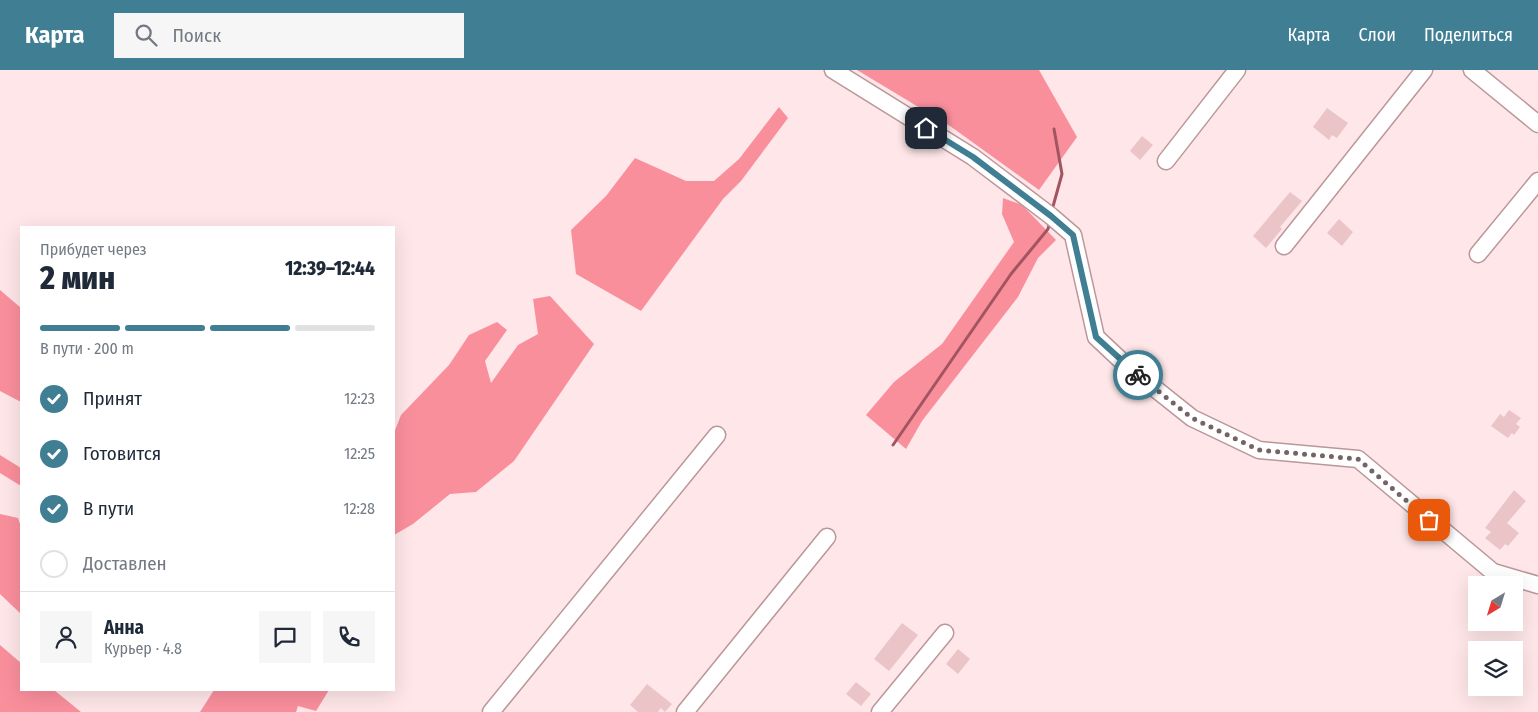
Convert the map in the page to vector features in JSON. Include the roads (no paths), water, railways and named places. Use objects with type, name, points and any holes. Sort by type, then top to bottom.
[{"type":"street","points":[[835,70],[973,157],[1073,235],[1096,337],[1128,367],[1192,418],[1259,450],[1358,459],[1493,572],[1538,585]]},
{"type":"street","points":[[1166,161],[1237,70]]},
{"type":"street","points":[[1284,246],[1424,70]]},
{"type":"street","points":[[1472,70],[1538,124]]},
{"type":"street","points":[[1478,254],[1538,181]]},
{"type":"street","points":[[491,712],[717,435]]},
{"type":"street","points":[[685,712],[827,537]]},
{"type":"street","points":[[880,712],[945,633]]},
{"type":"waterway","points":[[1052,210],[1062,174],[1054,129]]},
{"type":"waterway","points":[[893,445],[1011,274],[1048,229],[1050,221]]}]
